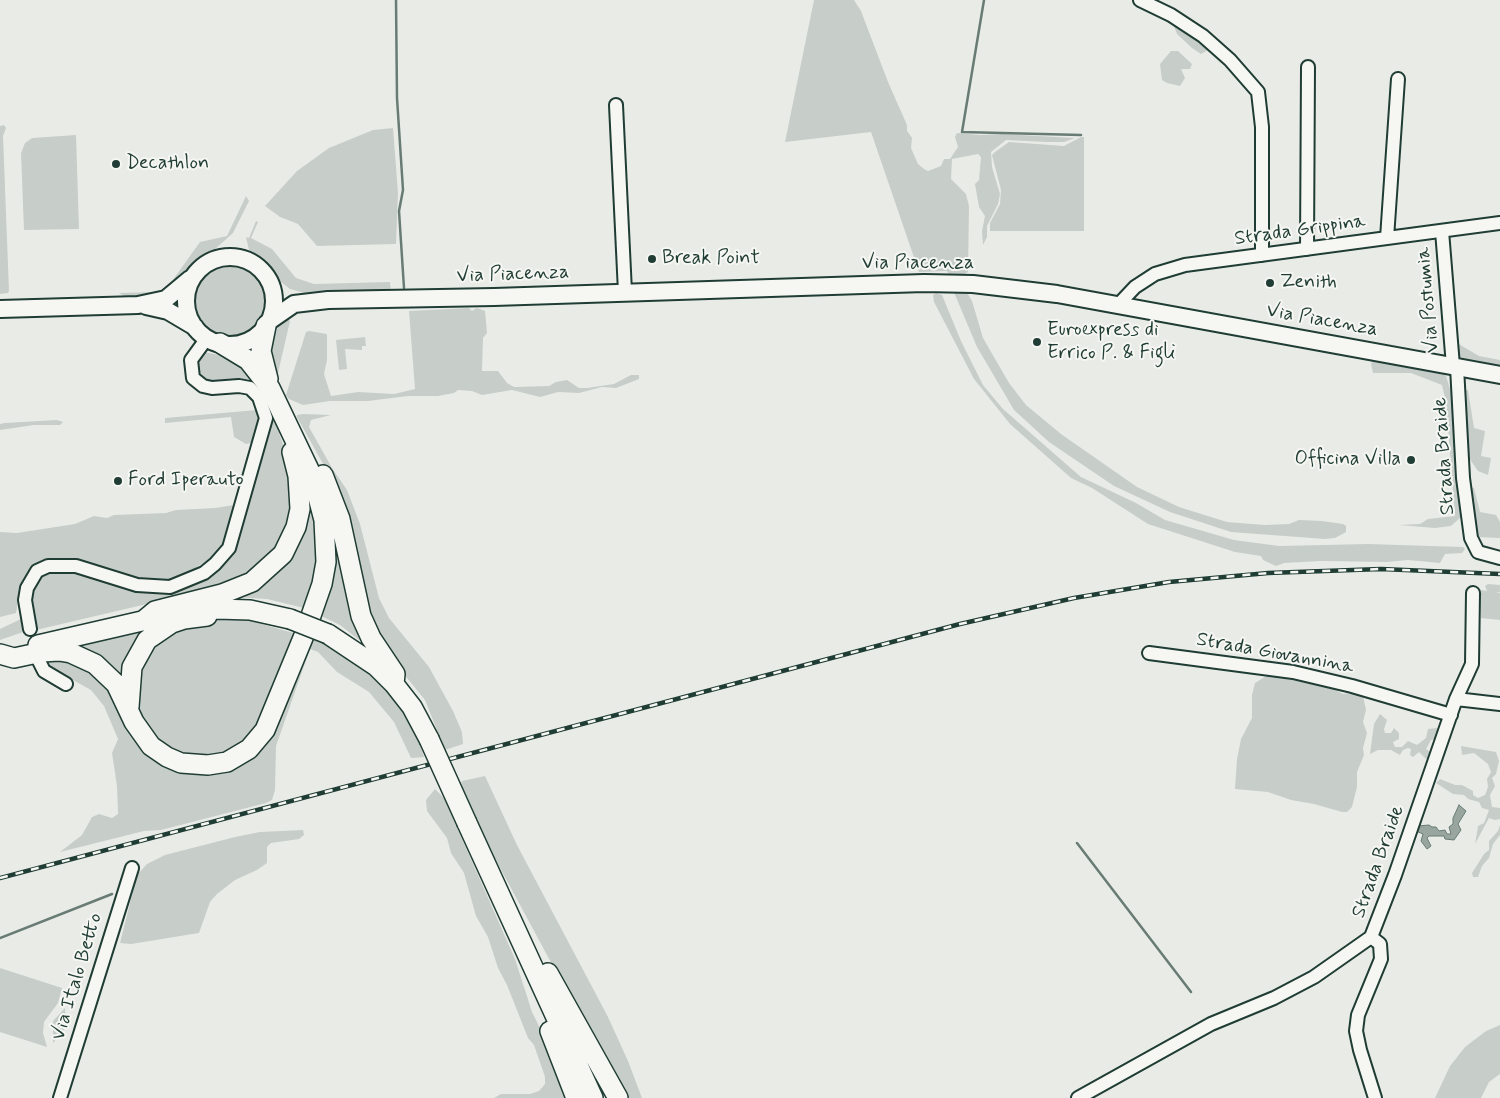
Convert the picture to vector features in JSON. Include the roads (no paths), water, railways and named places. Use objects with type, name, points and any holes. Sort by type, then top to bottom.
[{"type":"highway","points":[[0,654],[14,658],[42,652],[59,651],[85,658],[105,672],[116,684],[142,736],[151,746],[167,757],[181,763],[198,765],[219,764],[235,758],[253,745],[268,724],[316,605],[326,562],[326,534],[320,499],[313,478],[272,393],[261,351],[267,324]]},
{"type":"highway","points":[[207,336],[248,360],[289,416],[328,485],[340,519],[361,616],[371,638],[395,674],[394,684]]},
{"type":"highway","points":[[143,621],[155,610],[222,594],[245,585],[262,575],[283,554],[296,527],[301,498],[296,463],[284,419]]},
{"type":"highway","points":[[0,654],[199,610],[250,610],[290,619],[328,634],[376,666],[394,684],[412,707],[429,739],[594,1098]]},
{"type":"highway","points":[[130,712],[129,688],[132,667],[147,640],[156,633],[184,619],[237,615],[250,610]]},
{"type":"highway","points":[[525,949],[525,965],[576,1098]]},
{"type":"highway","points":[[525,949],[537,953],[618,1098]]},
{"type":"main road","points":[[0,310],[138,306],[168,311],[207,336],[233,344],[246,341],[257,335],[267,324],[274,299],[267,277],[250,262],[230,257],[210,262],[195,274],[176,294],[166,299],[138,306]]},
{"type":"main road","points":[[195,274],[188,288],[186,304],[207,336]]},
{"type":"main road","name":"Via Piacenza","points":[[267,277],[281,289],[294,295],[328,300]]},
{"type":"main road","name":"Via Piacenza","points":[[267,324],[294,304],[328,300],[974,284],[1021,288],[1500,374]]},
{"type":"street","points":[[1140,0],[1171,15],[1203,36],[1230,60],[1258,92],[1262,127],[1262,255]]},
{"type":"street","points":[[1307,249],[1308,67]]},
{"type":"street","points":[[1387,238],[1398,79]]},
{"type":"street","points":[[616,105],[626,292]]},
{"type":"street","name":"Strada Grippina","points":[[1118,305],[1134,287],[1166,269],[1500,223]]},
{"type":"street","name":"Via Postumia","points":[[1442,231],[1455,366]]},
{"type":"street","points":[[30,629],[25,600],[27,588],[37,571],[48,566],[76,566],[137,585],[159,588],[170,587],[204,573],[229,548],[266,418],[259,397],[250,388],[239,386],[212,388],[203,386],[193,378],[190,370],[190,360],[207,336]]},
{"type":"street","name":"Strada Braide","points":[[1455,366],[1463,478],[1472,542],[1478,552],[1500,558]]},
{"type":"street","name":"Strada Braide","points":[[1078,1098],[1211,1024],[1274,998],[1314,977],[1371,936],[1395,875],[1473,655],[1473,593]]},
{"type":"street","name":"Strada Giovannina","points":[[1149,652],[1293,672],[1352,686],[1451,715]]},
{"type":"street","points":[[36,655],[40,668],[48,675],[66,684]]},
{"type":"street","points":[[1456,699],[1500,704]]},
{"type":"street","name":"Via Italo Betto","points":[[60,1098],[132,868]]},
{"type":"street","points":[[1371,936],[1380,944],[1381,959],[1358,1015],[1356,1031],[1375,1098]]},
{"type":"waterway","points":[[396,0],[397,98],[403,190],[399,211],[404,288]]},
{"type":"waterway","points":[[984,0],[962,132],[1081,135]]},
{"type":"waterway","points":[[1077,843],[1191,992]]},
{"type":"waterway","points":[[0,938],[112,894]]},
{"type":"railway","points":[[0,878],[960,624],[1074,598],[1169,582],[1268,573],[1381,569],[1500,574]]},
{"type":"place","name":"Decathlon","points":[[116,164]]},
{"type":"place","name":"Break Point","points":[[652,259]]},
{"type":"place","name":"Zenith","points":[[1270,283]]},
{"type":"place","name":"Euroexpress di Errico P. & Figli","points":[[1037,342]]},
{"type":"place","name":"Officina Villa","points":[[1411,460]]},
{"type":"place","name":"Ford Iperauto","points":[[118,481]]}]
